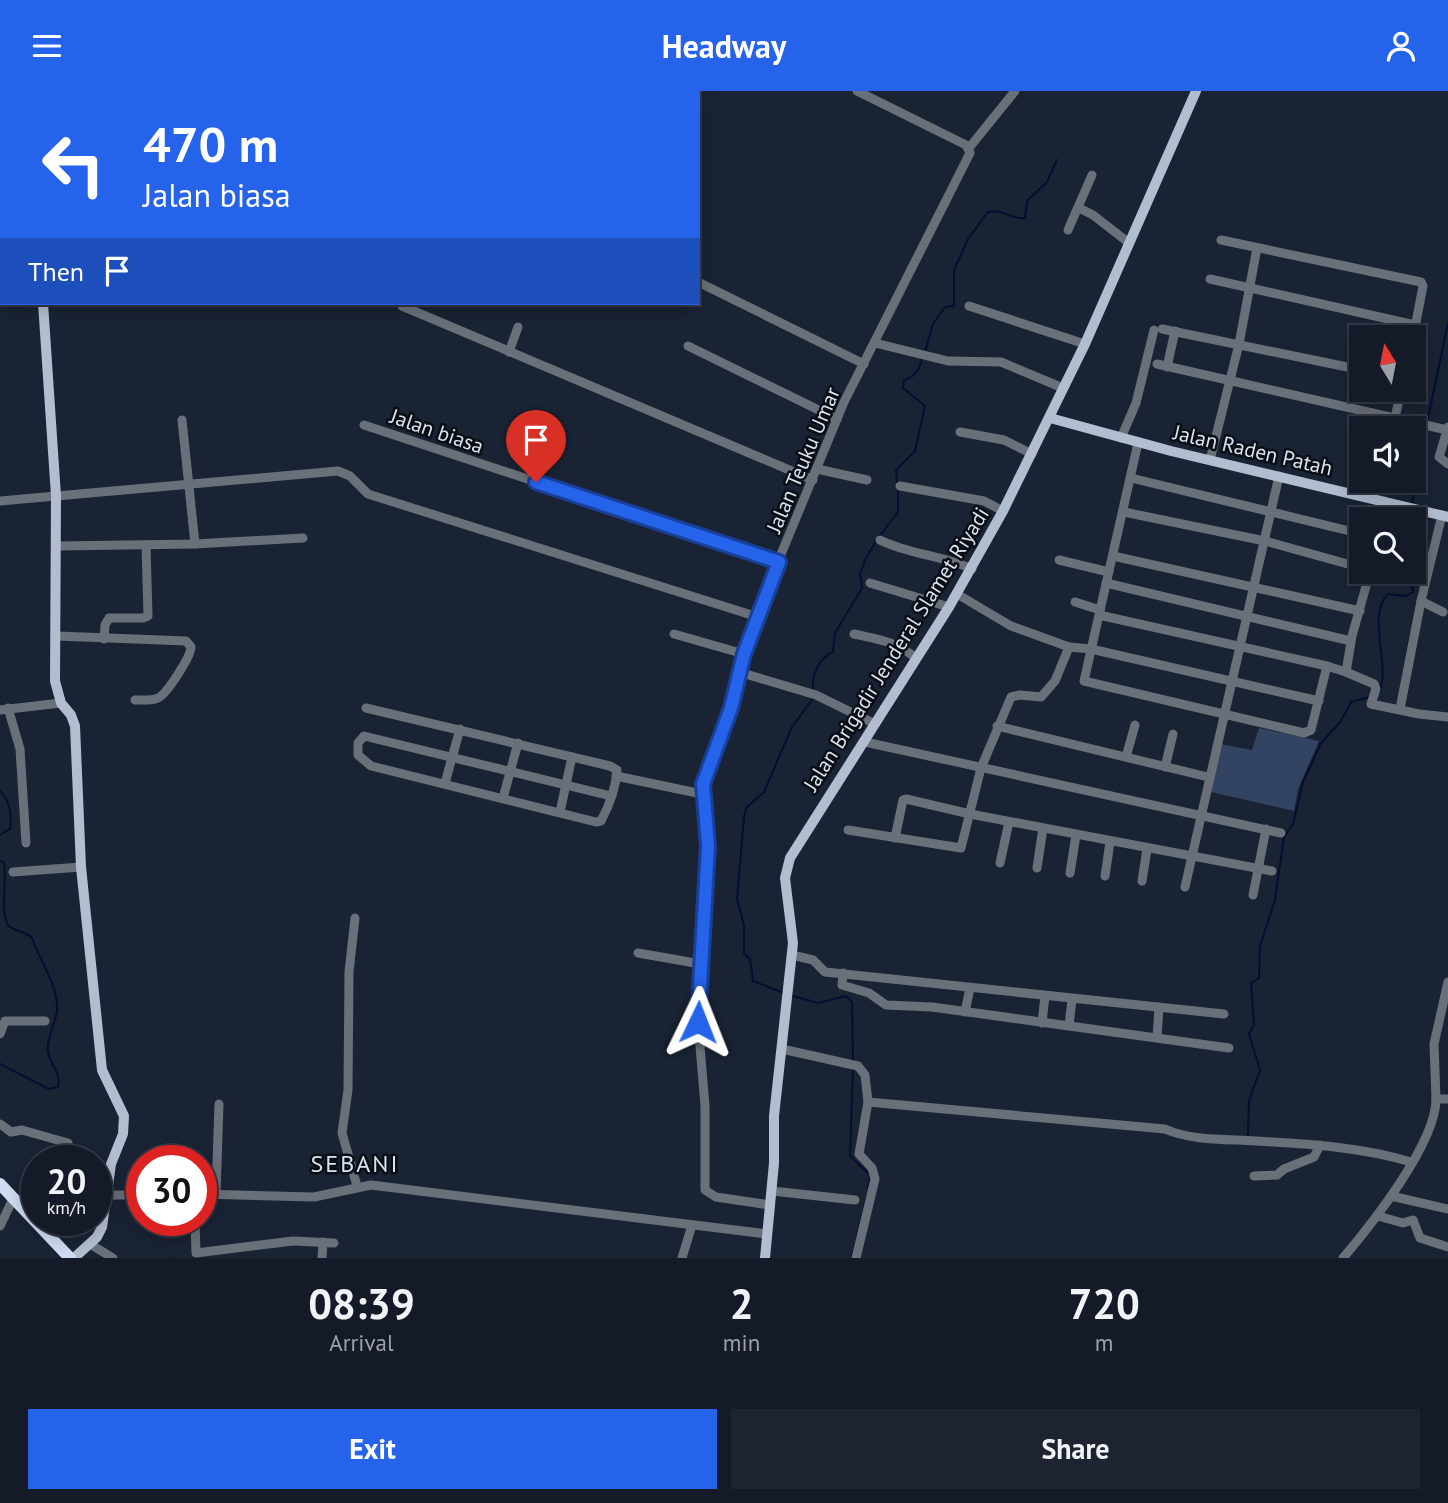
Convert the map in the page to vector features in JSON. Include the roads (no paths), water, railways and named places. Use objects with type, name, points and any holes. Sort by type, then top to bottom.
[{"type":"highway","points":[[0,1184],[72,1258]]},
{"type":"main road","name":"Jalan Brigadir Jenderal Slamet Riyadi","points":[[765,1258],[772,1191],[773,1123],[792,955],[787,867],[800,839],[957,594],[1003,511],[1085,344],[1156,188],[1196,91]]},
{"type":"main road","points":[[43,305],[58,546],[55,673],[61,703],[71,715],[75,726],[81,867],[102,1070],[124,1116],[123,1134],[112,1162]]},
{"type":"main road","name":"Jalan Raden Patah","points":[[1049,418],[1138,443],[1445,516]]},
{"type":"main road","points":[[72,1258],[96,1236]]},
{"type":"street","points":[[857,91],[970,148]]},
{"type":"street","name":"Jalan Teuku Umar","points":[[771,1205],[738,1202],[705,1192],[705,1106],[698,1022],[708,846],[702,794],[731,708],[744,654],[837,419],[970,153],[970,148],[1015,91]]},
{"type":"street","points":[[1068,230],[1092,175]]},
{"type":"street","points":[[1079,208],[1093,215],[1129,243]]},
{"type":"street","points":[[1210,279],[1415,325],[1423,286],[1421,282],[1221,240]]},
{"type":"street","points":[[1210,460],[1238,344],[1257,248]]},
{"type":"street","points":[[700,283],[864,363]]},
{"type":"street","points":[[402,306],[813,480]]},
{"type":"street","points":[[969,306],[1085,344]]},
{"type":"street","points":[[509,352],[518,327]]},
{"type":"street","points":[[1121,437],[1136,403],[1158,329],[1349,367]]},
{"type":"street","points":[[1167,367],[1175,331]]},
{"type":"street","points":[[875,343],[960,363],[1001,362],[1063,388]]},
{"type":"street","points":[[688,346],[837,419]]},
{"type":"street","points":[[1157,364],[1386,416]]},
{"type":"street","points":[[182,420],[195,544]]},
{"type":"street","name":"Jalan biasa","points":[[364,425],[779,562]]},
{"type":"street","points":[[1426,426],[1447,428],[1439,457],[1448,464]]},
{"type":"street","points":[[960,432],[1004,440],[1032,454]]},
{"type":"street","points":[[1138,443],[1083,679],[1086,683],[1307,733],[1311,730],[1327,666]]},
{"type":"street","points":[[817,469],[867,480]]},
{"type":"street","points":[[0,501],[345,473],[368,494],[758,617]]},
{"type":"street","points":[[1185,887],[1208,777],[1248,617],[1279,476]]},
{"type":"street","points":[[1131,478],[1349,531]]},
{"type":"street","points":[[900,486],[984,501],[1003,511]]},
{"type":"street","points":[[1383,507],[1384,501]]},
{"type":"street","points":[[1124,512],[1265,541],[1349,564]]},
{"type":"street","points":[[1400,709],[1421,600],[1445,516]]},
{"type":"street","points":[[58,546],[195,544],[303,538]]},
{"type":"street","points":[[880,540],[915,555],[958,563],[972,569]]},
{"type":"street","points":[[104,639],[104,625],[109,618],[148,616],[146,545]]},
{"type":"street","points":[[1113,556],[1360,611]]},
{"type":"street","points":[[1059,560],[1109,572]]},
{"type":"street","points":[[870,583],[949,607]]},
{"type":"street","points":[[1107,583],[1351,641]]},
{"type":"street","points":[[1346,672],[1351,641],[1367,584]]},
{"type":"street","points":[[957,594],[1011,627],[1069,647],[1091,649],[1319,701]]},
{"type":"street","points":[[1421,600],[1443,612]]},
{"type":"street","points":[[1075,602],[1100,612],[1327,666],[1374,684],[1376,689],[1371,699],[1400,709],[1448,717]]},
{"type":"street","points":[[854,634],[889,642],[908,650],[916,659]]},
{"type":"street","points":[[674,635],[744,654]]},
{"type":"street","points":[[57,636],[186,641],[191,647],[189,658],[168,690],[156,699],[135,700]]},
{"type":"street","points":[[849,830],[961,848],[981,768],[997,726],[1014,695],[1038,698],[1043,695],[1055,681],[1069,647]]},
{"type":"street","points":[[739,672],[816,695],[876,724]]},
{"type":"street","points":[[26,843],[21,757],[4,709],[61,703]]},
{"type":"street","points":[[366,708],[518,743],[617,770],[611,796],[601,821],[371,766],[358,755],[360,738],[369,736],[611,796]]},
{"type":"street","points":[[997,726],[1208,777]]},
{"type":"street","points":[[1126,757],[1135,726]]},
{"type":"street","points":[[445,783],[460,729]]},
{"type":"street","points":[[1165,767],[1173,734]]},
{"type":"street","points":[[865,741],[1281,833]]},
{"type":"street","points":[[503,798],[518,743]]},
{"type":"street","points":[[560,812],[572,757]]},
{"type":"street","points":[[616,776],[702,794]]},
{"type":"street","points":[[895,838],[904,799],[1110,842],[1272,871]]},
{"type":"street","points":[[1000,863],[1009,822]]},
{"type":"street","points":[[1037,867],[1043,828]]},
{"type":"street","points":[[1253,895],[1265,829]]},
{"type":"street","points":[[1070,873],[1076,835]]},
{"type":"street","points":[[1105,876],[1110,842]]},
{"type":"street","points":[[1142,881],[1147,849]]},
{"type":"street","points":[[13,872],[81,867]]},
{"type":"street","points":[[355,918],[349,972],[348,1090],[342,1133],[358,1186]]},
{"type":"street","points":[[638,953],[701,964]]},
{"type":"street","points":[[792,955],[813,960],[825,972],[1224,1014]]},
{"type":"street","points":[[843,973],[842,985],[869,993],[886,1005],[932,1007],[1229,1048]]},
{"type":"street","points":[[869,993],[870,976]]},
{"type":"street","points":[[1343,1258],[1391,1196],[1434,1115],[1434,1044],[1443,1026],[1448,982]]},
{"type":"street","points":[[965,1012],[970,988]]},
{"type":"street","points":[[1042,1023],[1045,996]]},
{"type":"street","points":[[1069,1026],[1072,999]]},
{"type":"street","points":[[1157,1038],[1159,1007]]},
{"type":"street","points":[[0,1034],[5,1021],[45,1021]]},
{"type":"street","points":[[782,1049],[846,1062],[858,1066],[864,1075],[868,1101],[859,1154],[875,1173],[856,1258]]},
{"type":"street","points":[[1436,1099],[1448,1100]]},
{"type":"street","points":[[868,1101],[1165,1129],[1177,1134],[1212,1138],[1320,1145],[1387,1155],[1411,1162]]},
{"type":"street","points":[[217,1164],[219,1104]]},
{"type":"street","points":[[0,1124],[11,1132],[22,1130],[68,1143]]},
{"type":"street","points":[[1254,1176],[1280,1173],[1291,1165],[1314,1157],[1320,1145]]},
{"type":"street","points":[[217,1194],[314,1197],[358,1186],[767,1234]]},
{"type":"street","points":[[772,1191],[855,1200]]},
{"type":"street","points":[[1391,1196],[1448,1209]]},
{"type":"street","points":[[0,1226],[14,1197]]},
{"type":"street","points":[[1378,1216],[1403,1223],[1411,1219],[1415,1221],[1420,1238],[1448,1247]]},
{"type":"street","points":[[682,1258],[692,1225]]},
{"type":"street","points":[[195,1236],[196,1253],[236,1251],[293,1241],[334,1243]]},
{"type":"street","points":[[322,1258],[323,1242]]},
{"type":"street","points":[[90,1244],[113,1258]]},
{"type":"waterway","points":[[925,352],[933,324],[945,307],[954,306],[954,270],[968,239],[988,212],[1025,218],[1027,201],[1047,182],[1057,160]]},
{"type":"waterway","points":[[1427,423],[1448,323]]},
{"type":"waterway","points":[[897,484],[896,470],[915,451],[925,406],[903,388],[904,380],[917,371],[923,357]]},
{"type":"waterway","points":[[879,537],[898,512],[898,489]]},
{"type":"waterway","points":[[1412,502],[1414,493]]},
{"type":"waterway","points":[[813,688],[817,667],[833,652],[835,633],[862,588],[860,574],[876,541]]},
{"type":"waterway","points":[[1378,695],[1383,671],[1379,629],[1382,604],[1388,594],[1406,596],[1413,592],[1412,584]]},
{"type":"waterway","points":[[784,993],[753,981],[750,959],[744,953],[744,925],[737,899],[744,817],[746,808],[764,792],[792,727],[814,697]]},
{"type":"waterway","points":[[1248,1135],[1249,1101],[1260,1070],[1249,1034],[1254,1025],[1251,983],[1259,978],[1260,946],[1275,900],[1284,837],[1293,824],[1303,782],[1321,743],[1341,721],[1351,702],[1369,697]]},
{"type":"waterway","points":[[0,791],[8,804],[11,819],[10,829],[0,835]]},
{"type":"waterway","points":[[0,861],[4,863],[5,870],[4,912],[8,925],[32,938],[55,991],[57,1010],[48,1052],[57,1073],[58,1087],[49,1089],[0,1064]]},
{"type":"waterway","points":[[793,996],[818,1003],[846,996],[852,1002],[853,1062]]},
{"type":"waterway","points":[[853,1067],[850,1156],[870,1175],[868,1189]]},
{"type":"waterway","points":[[852,1258],[867,1195]]},
{"type":"district","name":"SEBANI","points":[[355,1163]]}]
